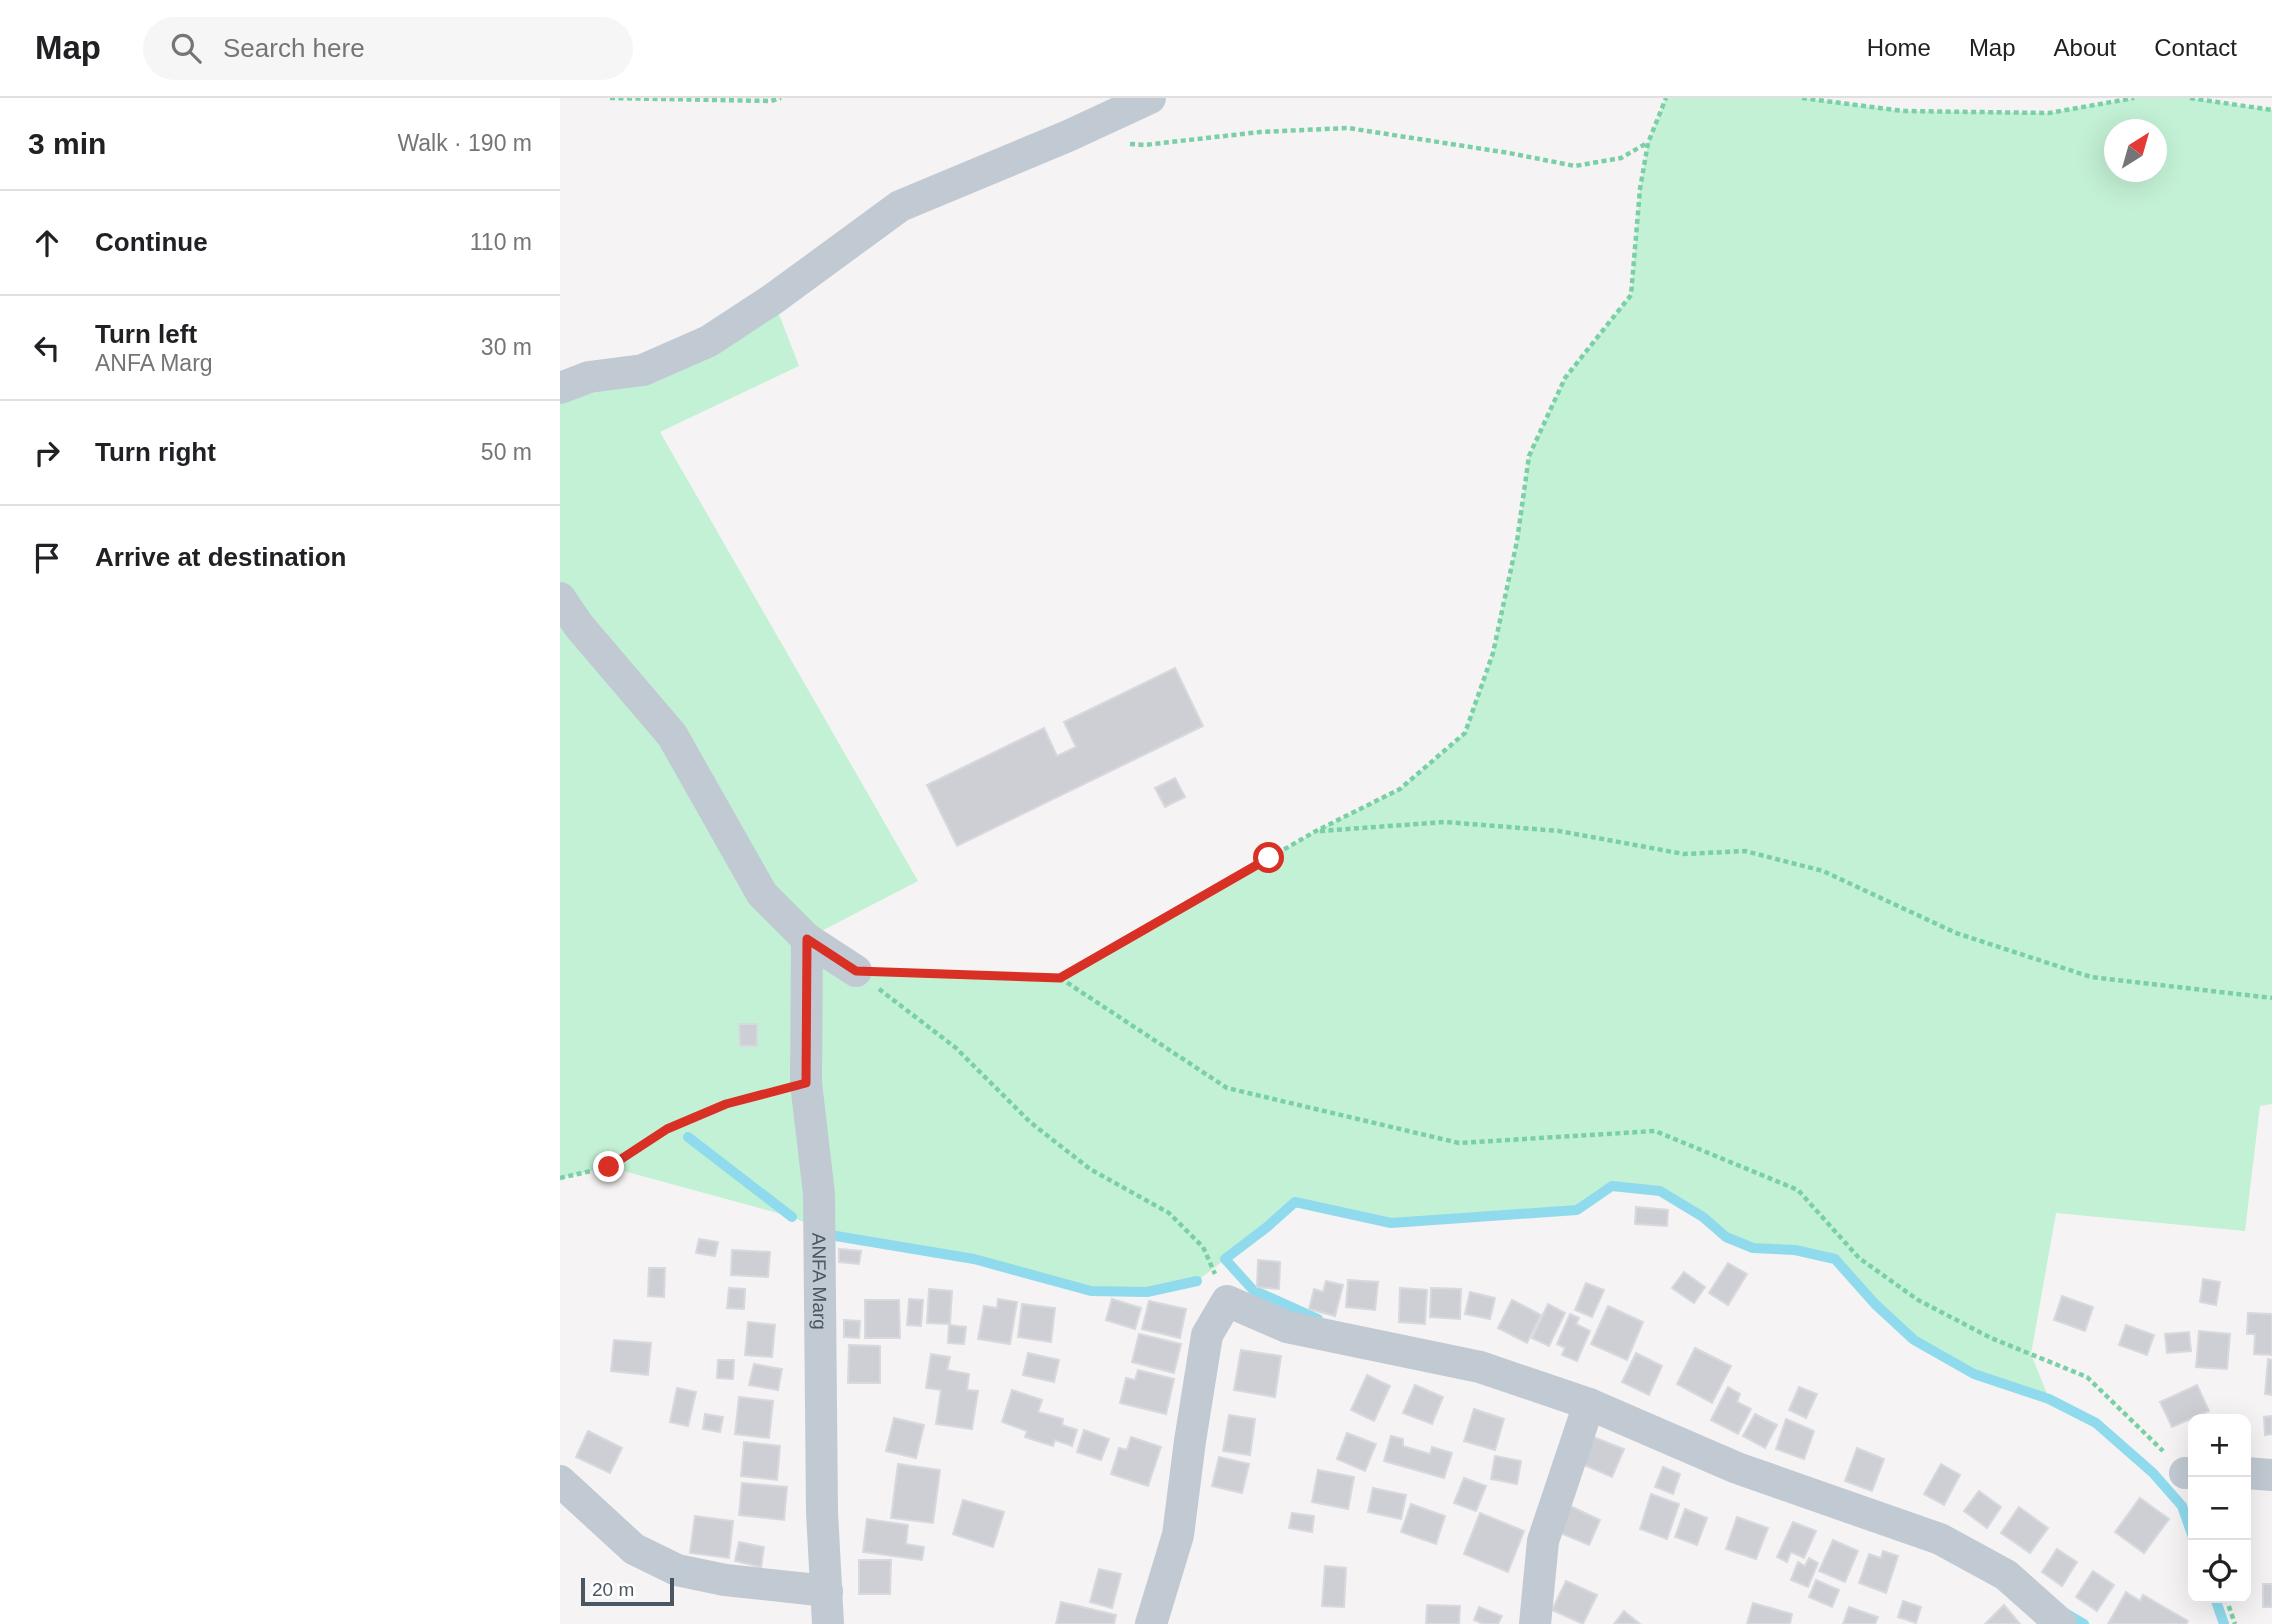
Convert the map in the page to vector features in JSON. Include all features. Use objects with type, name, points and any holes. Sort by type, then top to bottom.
[{"type":"street","points":[[560,388],[589,377],[643,370],[709,341],[773,299],[900,206],[1068,136],[1150,98]]},
{"type":"street","points":[[560,598],[579,626],[672,735],[762,894],[807,939],[856,971]]},
{"type":"street","name":"ANFA Marg","points":[[807,939],[806,1083],[819,1194],[822,1511],[828,1624]]},
{"type":"street","points":[[1151,1624],[1178,1535],[1207,1335],[1227,1301],[1287,1327],[1480,1367],[1589,1405],[1737,1468],[1940,1539],[2006,1575],[2060,1624]]},
{"type":"street","points":[[1535,1624],[1543,1541],[1589,1405]]},
{"type":"street","points":[[2251,1473],[2272,1475]]},
{"type":"street","points":[[560,1481],[634,1549],[677,1570],[724,1580],[827,1591]]},
{"type":"path","points":[[610,98],[771,101],[781,98]]},
{"type":"path","points":[[1060,978],[1316,831],[1400,789],[1465,733],[1493,653],[1517,541],[1530,457],[1566,378],[1631,295],[1640,189],[1648,143],[1666,98]]},
{"type":"path","points":[[1802,98],[1903,111],[2049,113],[2134,98]]},
{"type":"path","points":[[2190,98],[2272,110]]},
{"type":"path","points":[[1119,142],[1144,145],[1260,132],[1348,128],[1575,166],[1621,158],[1648,143]]},
{"type":"path","points":[[1316,831],[1445,822],[1559,831],[1684,853],[1745,852],[1823,871],[1956,933],[2091,977],[2272,998]]},
{"type":"path","points":[[856,971],[1060,978],[1227,1088],[1459,1143],[1655,1131],[1798,1190],[1859,1258],[1918,1300],[1991,1338],[2087,1377],[2188,1472]]},
{"type":"path","points":[[856,971],[956,1048],[1030,1122],[1090,1169],[1169,1213],[1203,1247],[1227,1301]]},
{"type":"path","points":[[560,1178],[609,1167],[667,1129],[726,1104],[806,1083]]},
{"type":"path","points":[[2228,1603],[2235,1624]]},
{"type":"green space","points":[[1666,98],[1802,98],[1903,111],[2049,113],[2134,98],[2190,98],[2272,110],[2272,1104],[2260,1106],[2245,1231],[2056,1213],[2031,1354],[2049,1399],[1974,1374],[1914,1340],[1875,1304],[1835,1259],[1795,1250],[1753,1248],[1726,1237],[1703,1217],[1660,1191],[1612,1186],[1577,1210],[1391,1223],[1295,1202],[1197,1281],[1147,1292],[1091,1291],[974,1259],[836,1236],[792,1217],[609,1167],[560,1178],[560,388],[773,299],[799,366],[660,432],[918,881],[808,938],[857,971],[1060,978],[1316,831],[1400,789],[1465,733],[1493,653],[1517,541],[1529,456],[1565,378],[1631,295],[1640,189],[1648,143]]},
{"type":"building","points":[[1175,668],[1203,726],[957,846],[927,785],[1044,728],[1057,756],[1076,747],[1064,722]]},
{"type":"building","points":[[1175,778],[1185,797],[1165,807],[1155,788]]},
{"type":"building","points":[[739,1024],[757,1024],[757,1046],[740,1046]]},
{"type":"building","points":[[1636,1207],[1668,1210],[1667,1226],[1635,1224]]},
{"type":"building","points":[[699,1239],[718,1242],[715,1256],[696,1253]]},
{"type":"building","points":[[839,1249],[861,1251],[859,1264],[839,1262]]},
{"type":"building","points":[[732,1250],[770,1252],[768,1277],[731,1275]]},
{"type":"building","points":[[1258,1260],[1280,1262],[1279,1289],[1257,1287]]},
{"type":"building","points":[[1728,1263],[1747,1274],[1728,1305],[1709,1293]]},
{"type":"building","points":[[649,1268],[665,1268],[664,1297],[648,1296]]},
{"type":"building","points":[[1684,1272],[1705,1287],[1694,1303],[1672,1288]]},
{"type":"building","points":[[2203,1279],[2220,1282],[2216,1305],[2200,1302]]},
{"type":"building","points":[[1348,1280],[1378,1282],[1375,1310],[1346,1307]]},
{"type":"building","points":[[1326,1281],[1343,1285],[1335,1316],[1309,1309],[1314,1289],[1323,1292]]},
{"type":"building","points":[[1586,1283],[1604,1290],[1592,1317],[1575,1310]]},
{"type":"building","points":[[729,1288],[745,1289],[744,1309],[727,1308]]},
{"type":"building","points":[[1400,1288],[1427,1290],[1425,1324],[1399,1322]]},
{"type":"building","points":[[1431,1288],[1461,1289],[1460,1319],[1430,1317]]},
{"type":"building","points":[[929,1289],[952,1291],[950,1324],[927,1323]]},
{"type":"building","points":[[1470,1292],[1495,1298],[1490,1319],[1465,1314]]},
{"type":"building","points":[[2062,1296],[2093,1307],[2085,1331],[2054,1320]]},
{"type":"building","points":[[909,1299],[923,1300],[921,1326],[907,1325]]},
{"type":"building","points":[[998,1299],[1017,1302],[1010,1344],[978,1339],[984,1306],[997,1308]]},
{"type":"building","points":[[1112,1299],[1141,1308],[1135,1329],[1106,1320]]},
{"type":"building","points":[[865,1300],[899,1300],[900,1338],[865,1338]]},
{"type":"building","points":[[1512,1300],[1541,1315],[1527,1343],[1498,1328]]},
{"type":"building","points":[[1149,1301],[1186,1309],[1180,1338],[1142,1329]]},
{"type":"building","points":[[1022,1304],[1055,1308],[1051,1342],[1018,1337]]},
{"type":"building","points":[[1548,1304],[1565,1313],[1549,1346],[1532,1338]]},
{"type":"building","points":[[1608,1306],[1643,1322],[1627,1360],[1591,1344]]},
{"type":"building","points":[[2248,1313],[2272,1314],[2272,1355],[2254,1354],[2255,1334],[2247,1334]]},
{"type":"building","points":[[1570,1314],[1579,1318],[1576,1324],[1590,1331],[1577,1361],[1562,1355],[1565,1348],[1557,1344]]},
{"type":"building","points":[[844,1320],[860,1321],[859,1338],[844,1337]]},
{"type":"building","points":[[748,1322],[775,1325],[772,1357],[745,1355]]},
{"type":"building","points":[[949,1325],[966,1327],[964,1344],[948,1343]]},
{"type":"building","points":[[2126,1325],[2154,1335],[2147,1355],[2119,1345]]},
{"type":"building","points":[[2199,1331],[2230,1334],[2227,1369],[2196,1367]]},
{"type":"building","points":[[2189,1332],[2191,1351],[2167,1353],[2165,1334]]},
{"type":"building","points":[[1139,1334],[1181,1344],[1174,1373],[1132,1362]]},
{"type":"building","points":[[614,1340],[651,1343],[648,1375],[611,1371]]},
{"type":"building","points":[[849,1345],[880,1346],[880,1383],[848,1383]]},
{"type":"building","points":[[1695,1348],[1731,1366],[1712,1403],[1677,1384]]},
{"type":"building","points":[[1241,1350],[1281,1356],[1275,1397],[1234,1390]]},
{"type":"building","points":[[1028,1353],[1059,1360],[1054,1382],[1023,1375]]},
{"type":"building","points":[[1636,1353],[1662,1366],[1649,1395],[1622,1382]]},
{"type":"building","points":[[931,1354],[950,1357],[947,1370],[969,1374],[967,1390],[978,1391],[972,1429],[936,1424],[941,1390],[926,1388]]},
{"type":"building","points":[[2268,1359],[2272,1360],[2272,1395],[2265,1394]]},
{"type":"building","points":[[718,1360],[734,1360],[733,1379],[717,1378]]},
{"type":"building","points":[[754,1364],[782,1369],[778,1390],[749,1385]]},
{"type":"building","points":[[1138,1370],[1174,1379],[1166,1414],[1120,1403],[1126,1378],[1135,1380]]},
{"type":"building","points":[[1367,1375],[1390,1386],[1374,1421],[1351,1410]]},
{"type":"building","points":[[1415,1385],[1443,1397],[1432,1424],[1403,1413]]},
{"type":"building","points":[[2197,1385],[2209,1411],[2188,1414],[2188,1420],[2172,1427],[2160,1402]]},
{"type":"building","points":[[1728,1387],[1740,1394],[1737,1402],[1751,1409],[1738,1434],[1711,1420]]},
{"type":"building","points":[[1799,1387],[1817,1394],[1806,1418],[1789,1410]]},
{"type":"building","points":[[677,1388],[696,1392],[688,1426],[670,1422]]},
{"type":"building","points":[[1012,1390],[1042,1400],[1038,1412],[1063,1419],[1062,1425],[1077,1430],[1072,1446],[1055,1440],[1053,1446],[1025,1437],[1027,1431],[1002,1422]]},
{"type":"building","points":[[739,1397],[773,1401],[769,1438],[735,1434]]},
{"type":"building","points":[[1474,1409],[1504,1419],[1495,1450],[1464,1441]]},
{"type":"building","points":[[705,1414],[723,1417],[720,1432],[703,1429]]},
{"type":"building","points":[[1755,1414],[1777,1425],[1765,1448],[1743,1436]]},
{"type":"building","points":[[1229,1415],[1255,1419],[1250,1455],[1223,1451]]},
{"type":"building","points":[[2272,1416],[2272,1434],[2265,1435],[2264,1417]]},
{"type":"building","points":[[894,1418],[924,1425],[916,1458],[886,1451]]},
{"type":"building","points":[[1786,1419],[1814,1431],[1804,1459],[1776,1449]]},
{"type":"building","points":[[1084,1430],[1109,1439],[1101,1460],[1077,1452]]},
{"type":"building","points":[[588,1431],[622,1448],[610,1473],[576,1457]]},
{"type":"building","points":[[1347,1433],[1376,1444],[1365,1471],[1337,1459]]},
{"type":"building","points":[[1588,1435],[1624,1449],[1612,1477],[1577,1462]]},
{"type":"building","points":[[1391,1436],[1403,1439],[1403,1446],[1430,1454],[1432,1447],[1452,1453],[1444,1478],[1384,1461]]},
{"type":"building","points":[[1131,1437],[1161,1447],[1148,1486],[1111,1474],[1119,1448],[1127,1450]]},
{"type":"building","points":[[744,1442],[780,1446],[777,1480],[741,1476]]},
{"type":"building","points":[[1857,1448],[1884,1459],[1872,1491],[1845,1481]]},
{"type":"building","points":[[1495,1456],[1521,1461],[1517,1484],[1491,1479]]},
{"type":"building","points":[[1219,1457],[1249,1464],[1242,1493],[1212,1486]]},
{"type":"building","points":[[898,1464],[940,1470],[933,1523],[891,1518]]},
{"type":"building","points":[[1941,1464],[1960,1475],[1944,1505],[1924,1494]]},
{"type":"building","points":[[1663,1467],[1680,1474],[1673,1494],[1655,1487]]},
{"type":"building","points":[[1318,1470],[1354,1477],[1348,1509],[1312,1502]]},
{"type":"building","points":[[1464,1478],[1486,1486],[1476,1511],[1454,1503]]},
{"type":"building","points":[[742,1483],[787,1487],[784,1520],[739,1515]]},
{"type":"building","points":[[1373,1488],[1406,1495],[1401,1519],[1368,1512]]},
{"type":"building","points":[[1979,1491],[2001,1507],[1987,1528],[1964,1511]]},
{"type":"building","points":[[1651,1494],[1679,1504],[1667,1539],[1640,1529]]},
{"type":"building","points":[[2140,1498],[2169,1519],[2144,1553],[2115,1532]]},
{"type":"building","points":[[963,1500],[1004,1512],[993,1547],[953,1534]]},
{"type":"building","points":[[1411,1504],[1445,1516],[1436,1544],[1401,1532]]},
{"type":"building","points":[[1570,1506],[1600,1520],[1589,1545],[1558,1532]]},
{"type":"building","points":[[2019,1507],[2048,1528],[2030,1553],[2001,1533]]},
{"type":"building","points":[[1685,1509],[1707,1518],[1697,1545],[1675,1537]]},
{"type":"building","points":[[1292,1513],[1314,1516],[1312,1532],[1289,1528]]},
{"type":"building","points":[[1480,1513],[1524,1531],[1508,1572],[1464,1554]]},
{"type":"building","points":[[695,1516],[733,1521],[729,1558],[690,1553]]},
{"type":"building","points":[[1737,1517],[1768,1528],[1756,1559],[1726,1549]]},
{"type":"building","points":[[867,1519],[908,1525],[906,1544],[924,1547],[922,1560],[863,1552]]},
{"type":"building","points":[[1793,1522],[1816,1531],[1804,1558],[1791,1552],[1787,1562],[1777,1557]]},
{"type":"building","points":[[1833,1540],[1858,1551],[1845,1582],[1819,1571]]},
{"type":"building","points":[[739,1542],[764,1547],[761,1567],[735,1561]]},
{"type":"building","points":[[2057,1549],[2077,1562],[2062,1586],[2042,1572]]},
{"type":"building","points":[[1883,1551],[1898,1556],[1886,1593],[1859,1583],[1869,1554],[1881,1558]]},
{"type":"building","points":[[1809,1558],[1818,1563],[1808,1587],[1791,1580],[1798,1562],[1805,1566]]},
{"type":"building","points":[[859,1560],[891,1560],[890,1594],[859,1594]]},
{"type":"building","points":[[1325,1566],[1346,1568],[1344,1607],[1322,1606]]},
{"type":"building","points":[[1099,1569],[1121,1574],[1112,1608],[1090,1602]]},
{"type":"building","points":[[2093,1571],[2114,1585],[2097,1611],[2076,1597]]},
{"type":"building","points":[[1816,1580],[1839,1590],[1832,1607],[1809,1597]]},
{"type":"building","points":[[1566,1581],[1597,1595],[1583,1624],[1552,1610]]},
{"type":"building","points":[[2263,1584],[2272,1584],[2272,1607],[2263,1607]]},
{"type":"building","points":[[2126,1592],[2140,1601],[2143,1595],[2188,1621],[2186,1624],[2108,1624]]},
{"type":"building","points":[[1903,1601],[1921,1607],[1916,1623],[1898,1617]]},
{"type":"building","points":[[1061,1602],[1116,1615],[1114,1624],[1056,1624]]},
{"type":"building","points":[[1753,1603],[1792,1614],[1790,1624],[1747,1624]]},
{"type":"building","points":[[1427,1605],[1460,1606],[1459,1624],[1426,1624]]},
{"type":"building","points":[[2004,1605],[2020,1624],[1985,1624]]},
{"type":"building","points":[[1479,1607],[1502,1616],[1498,1624],[1483,1624],[1474,1620]]},
{"type":"building","points":[[1849,1607],[1878,1617],[1875,1624],[1843,1624]]},
{"type":"building","points":[[1624,1611],[1640,1624],[1614,1624]]},
{"type":"waterway","points":[[688,1137],[792,1217]]},
{"type":"waterway","points":[[1318,1319],[1253,1290],[1225,1259],[1295,1202],[1391,1223],[1577,1210],[1612,1186],[1660,1191],[1703,1217],[1726,1237],[1753,1248],[1795,1250],[1835,1259],[1875,1304],[1914,1340],[1974,1374],[2049,1399],[2096,1423],[2153,1473],[2182,1506],[2188,1523]]},
{"type":"waterway","points":[[836,1236],[974,1259],[1091,1291],[1147,1292],[1197,1281]]},
{"type":"waterway","points":[[2217,1603],[2224,1624]]},
{"type":"waterway","points":[[2067,1614],[2084,1624]]},
{"type":"route","points":[[609,1167],[667,1129],[726,1104],[806,1083],[807,939],[856,971],[1060,978],[1269,858]]}]
